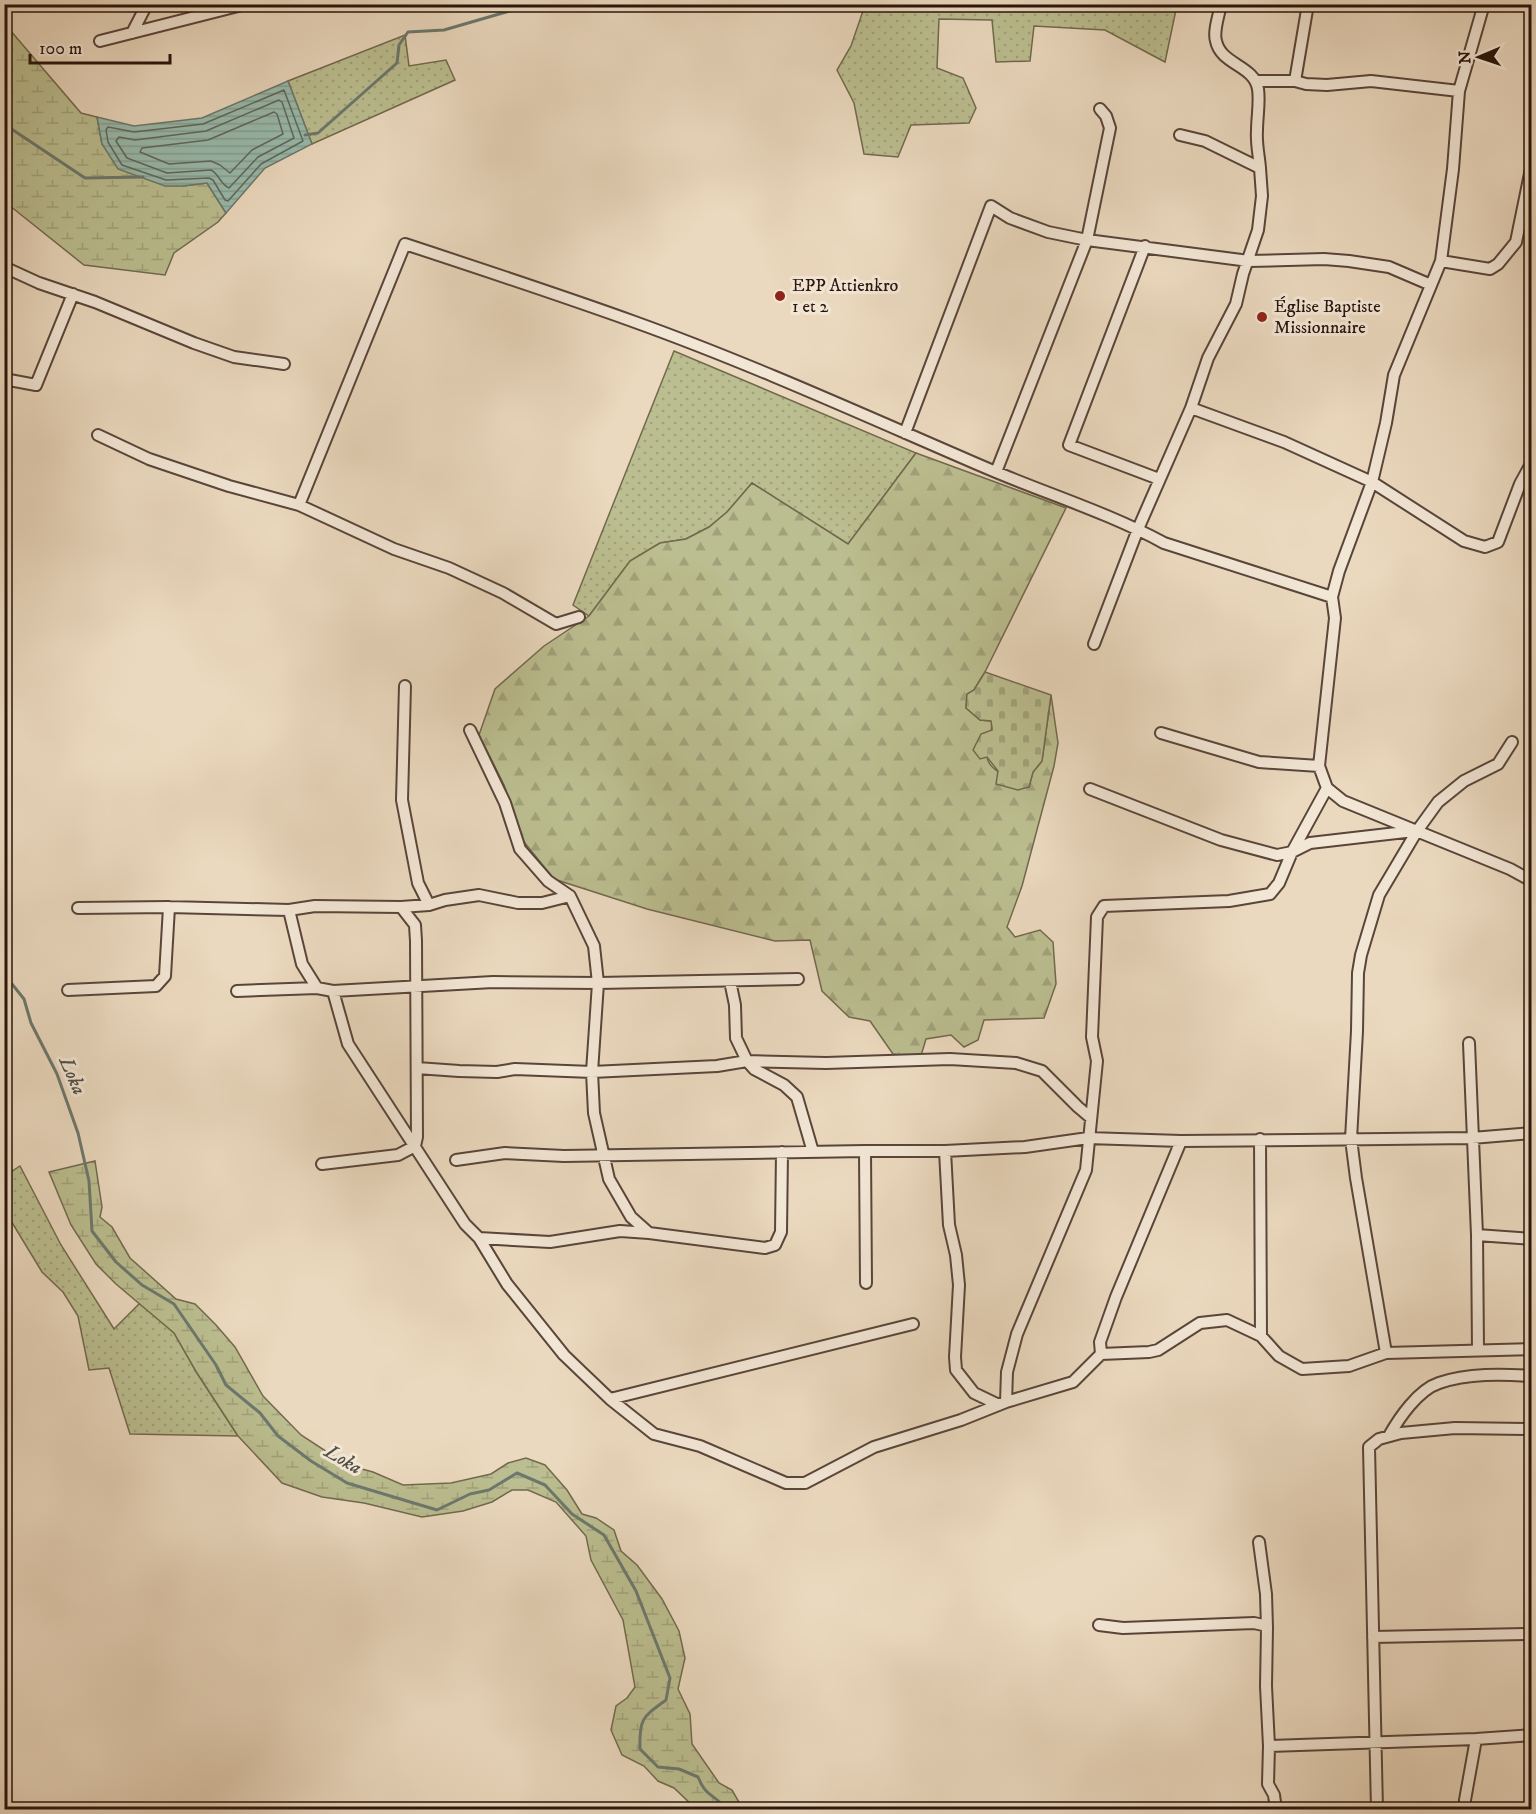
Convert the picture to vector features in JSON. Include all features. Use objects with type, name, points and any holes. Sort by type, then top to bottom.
[{"type":"street","points":[[132,33],[147,4]]},
{"type":"street","points":[[100,41],[246,4]]},
{"type":"street","points":[[1094,644],[1138,529],[1191,408],[1208,358],[1236,304],[1258,230],[1262,196],[1256,134],[1258,89],[1256,81],[1244,68],[1232,63],[1215,41],[1221,4]]},
{"type":"street","points":[[1295,81],[1308,4]]},
{"type":"street","points":[[1484,4],[1459,92],[1453,169],[1441,261],[1394,375],[1386,423],[1372,482],[1339,571],[1332,597],[1335,618],[1319,766],[1327,788],[1343,801],[1532,881]]},
{"type":"street","points":[[1256,81],[1295,81],[1327,85],[1371,81],[1459,92]]},
{"type":"street","points":[[996,472],[1087,240],[1110,128],[1106,116],[1100,109]]},
{"type":"street","points":[[1180,135],[1205,141],[1260,168]]},
{"type":"street","points":[[1441,261],[1490,269],[1498,264],[1516,242],[1532,164]]},
{"type":"street","points":[[905,433],[991,206],[1010,218],[1048,232],[1087,240],[1249,261],[1324,259],[1379,265],[1431,285]]},
{"type":"street","points":[[299,505],[405,244],[633,321],[838,403],[996,472],[1138,529],[1164,543],[1332,597]]},
{"type":"street","points":[[1145,246],[1070,445],[1159,479]]},
{"type":"street","points":[[4,267],[39,283],[234,357],[284,364]]},
{"type":"street","points":[[4,379],[36,385],[73,294]]},
{"type":"street","points":[[1191,408],[1284,442],[1372,482],[1464,541],[1485,547],[1498,542],[1520,484],[1532,462]]},
{"type":"street","points":[[98,435],[149,459],[229,486],[299,505],[394,549],[450,568],[503,593],[556,624],[579,617]]},
{"type":"street","points":[[405,686],[402,800],[418,883],[429,905]]},
{"type":"street","points":[[470,730],[505,803],[520,849],[548,881],[570,896],[594,946],[598,983],[592,1072],[594,1113],[609,1179],[631,1217],[649,1233]]},
{"type":"street","points":[[1161,733],[1259,762],[1319,766]]},
{"type":"street","points":[[1386,1353],[1356,1178],[1352,1139],[1358,1031],[1358,973],[1361,955],[1379,895],[1417,831],[1438,802],[1464,781],[1498,764],[1512,742]]},
{"type":"street","points":[[1003,1403],[1007,1372],[1017,1335],[1086,1170],[1097,1062],[1092,1036],[1097,917],[1104,906],[1228,901],[1270,894],[1279,883],[1292,852],[1327,788]]},
{"type":"street","points":[[1090,789],[1221,840],[1277,855],[1292,852],[1310,843],[1417,831]]},
{"type":"street","points":[[78,908],[169,907],[289,910],[315,906],[401,908],[479,895],[518,903],[542,903],[570,896]]},
{"type":"street","points":[[68,990],[156,986],[165,976],[169,907]]},
{"type":"street","points":[[322,1164],[398,1155],[415,1146],[417,1068],[415,925],[401,908]]},
{"type":"street","points":[[289,910],[302,964],[317,988]]},
{"type":"street","points":[[237,992],[317,988],[333,991],[493,982],[598,983],[798,978]]},
{"type":"street","points":[[730,981],[735,999],[736,1038],[747,1061],[754,1070],[784,1085],[796,1097],[813,1152]]},
{"type":"street","points":[[333,991],[348,1044],[465,1224],[479,1238],[507,1284],[564,1355],[610,1399],[654,1434],[700,1446],[786,1482],[805,1483],[874,1447],[1073,1382],[1101,1354],[1158,1350],[1200,1323],[1227,1320],[1261,1336],[1279,1356],[1302,1369],[1349,1366],[1386,1353],[1532,1349]]},
{"type":"street","points":[[1469,1043],[1477,1235],[1478,1349]]},
{"type":"street","points":[[417,1068],[497,1072],[524,1070],[592,1072],[717,1066],[747,1061],[826,1063],[950,1059],[1016,1063],[1042,1071],[1091,1118]]},
{"type":"street","points":[[456,1160],[505,1153],[564,1156],[945,1151],[1025,1147],[1088,1138],[1181,1141],[1472,1138],[1532,1133]]},
{"type":"street","points":[[1260,1139],[1261,1336]]},
{"type":"street","points":[[1101,1354],[1100,1342],[1116,1298],[1181,1141]]},
{"type":"street","points":[[865,1151],[866,1283]]},
{"type":"street","points":[[945,1151],[949,1225],[956,1255],[959,1285],[956,1370],[974,1393],[1003,1403]]},
{"type":"street","points":[[479,1238],[550,1242],[620,1231],[765,1248],[775,1245],[781,1232],[782,1152]]},
{"type":"street","points":[[1477,1235],[1532,1239]]},
{"type":"street","points":[[610,1399],[913,1324]]},
{"type":"street","points":[[1389,1436],[1399,1418],[1416,1399],[1438,1383],[1491,1374],[1532,1376]]},
{"type":"street","points":[[1377,1809],[1369,1447],[1379,1439],[1401,1433],[1455,1428],[1532,1429]]},
{"type":"street","points":[[1259,1542],[1266,1593],[1268,1784],[1274,1796],[1276,1809]]},
{"type":"street","points":[[1099,1625],[1123,1628],[1254,1623],[1267,1628]]},
{"type":"street","points":[[1373,1637],[1532,1634]]},
{"type":"street","points":[[1269,1746],[1532,1735]]},
{"type":"street","points":[[1465,1809],[1476,1739]]},
{"type":"green space","points":[[865,4],[1177,5],[1165,62],[1105,30],[1034,26],[1030,61],[996,62],[992,20],[939,19],[937,68],[963,78],[976,108],[969,123],[911,125],[898,157],[864,154],[854,103],[837,70],[851,46]]},
{"type":"green space","points":[[4,23],[81,113],[97,117],[102,144],[183,186],[207,183],[226,213],[218,222],[174,253],[165,275],[84,265],[5,202]]},
{"type":"green space","points":[[405,35],[409,66],[446,60],[455,80],[312,144],[288,81]]},
{"type":"green space","points":[[674,351],[916,453],[848,544],[752,483],[727,512],[709,527],[686,539],[660,543],[630,561],[589,616],[573,605]]},
{"type":"green space","points":[[916,453],[1066,508],[985,672],[974,690],[967,695],[966,708],[980,720],[992,721],[987,754],[991,765],[1003,775],[1029,787],[1033,772],[1042,761],[1051,695],[1058,743],[1054,766],[1022,886],[1007,927],[1015,937],[1040,930],[1053,942],[1056,984],[1044,1018],[984,1020],[978,1040],[964,1047],[951,1035],[926,1039],[920,1059],[893,1054],[870,1021],[849,1017],[822,991],[810,940],[775,941],[647,909],[554,879],[520,837],[504,785],[479,735],[495,689],[544,646],[589,616],[630,561],[660,543],[686,539],[709,527],[727,512],[752,483],[848,544]]},
{"type":"green space","points":[[985,672],[1051,695],[1042,761],[1033,772],[1029,787],[1018,790],[996,784],[998,771],[987,757],[980,759],[973,750],[981,734],[992,730],[991,721],[980,720],[966,708],[967,694],[974,690]]},
{"type":"green space","points":[[95,1161],[102,1207],[100,1217],[112,1227],[130,1258],[176,1299],[195,1304],[216,1325],[235,1347],[263,1396],[301,1435],[347,1465],[373,1472],[403,1485],[451,1483],[491,1474],[508,1463],[526,1458],[545,1465],[567,1490],[582,1514],[596,1518],[614,1530],[621,1551],[637,1565],[662,1599],[679,1631],[685,1658],[678,1689],[690,1714],[692,1744],[719,1783],[732,1790],[743,1809],[702,1809],[692,1805],[674,1788],[658,1781],[644,1766],[622,1755],[611,1730],[616,1706],[627,1698],[635,1687],[623,1620],[591,1560],[586,1536],[556,1502],[528,1490],[512,1490],[492,1502],[463,1511],[422,1517],[364,1503],[322,1497],[282,1483],[238,1436],[174,1333],[96,1264],[71,1225],[49,1172]]},
{"type":"green space","points":[[20,1166],[61,1245],[114,1329],[140,1303],[174,1333],[238,1436],[130,1434],[109,1368],[89,1370],[78,1316],[63,1292],[42,1272],[5,1211],[5,1176]]},
{"type":"water","points":[[288,81],[312,144],[265,168],[226,213],[207,183],[165,186],[118,169],[102,144],[97,117],[134,126],[202,118]]},
{"type":"waterway","points":[[305,135],[318,133],[397,63],[399,45],[408,32],[444,30],[513,10],[522,4]]},
{"type":"waterway","points":[[4,124],[85,178],[143,177]]},
{"type":"waterway","name":"Loka","points":[[4,980],[12,984],[24,999],[31,1023],[57,1074],[78,1133],[89,1181],[92,1231],[116,1262],[142,1285],[174,1304],[216,1365],[226,1385],[260,1413],[278,1436],[311,1461],[347,1483],[437,1510],[470,1494],[489,1490],[517,1473],[545,1485],[572,1514],[604,1535],[636,1591],[670,1678],[666,1700],[644,1719],[640,1731],[640,1749],[658,1767],[679,1769],[698,1777],[704,1789],[726,1810]]},
{"type":"place","name":"EPP Attienkro 1 et 2","points":[[780,296]]},
{"type":"place","name":"Église Baptiste Missionnaire","points":[[1262,317]]}]
